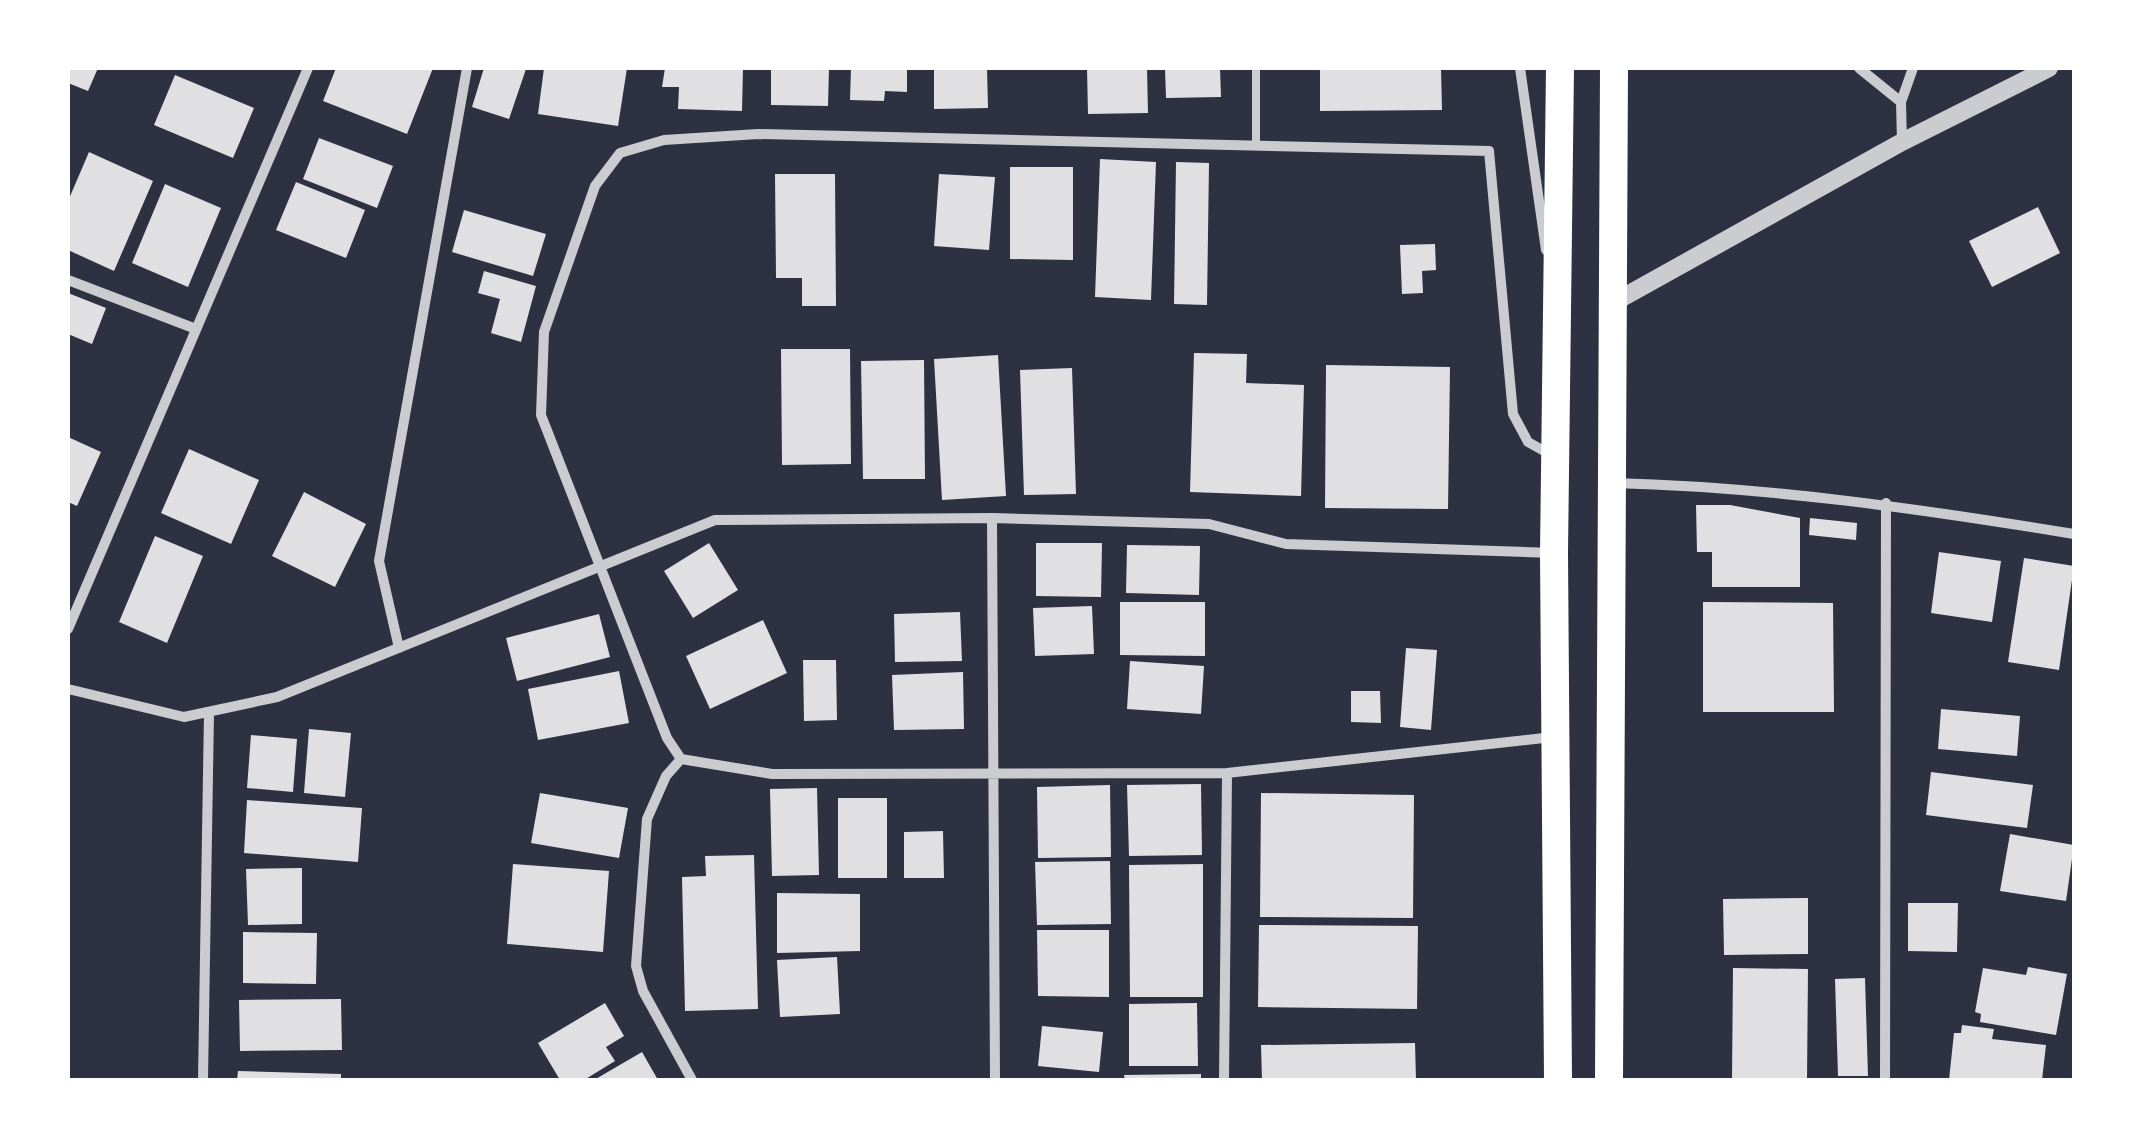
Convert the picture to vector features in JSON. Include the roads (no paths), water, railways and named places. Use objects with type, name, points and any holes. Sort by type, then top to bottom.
[{"type":"highway","points":[[1558,1080],[1554,456],[1560,68]]},
{"type":"highway","points":[[1609,1080],[1614,68]]},
{"type":"street","points":[[68,628],[308,68]]},
{"type":"street","points":[[398,648],[379,561],[467,68]]},
{"type":"street","points":[[1520,68],[1556,307]]},
{"type":"street","points":[[1858,68],[1901,102]]},
{"type":"street","points":[[1902,142],[1901,102],[1913,68]]},
{"type":"street","points":[[1611,304],[1902,142],[2049,68]]},
{"type":"street","points":[[1554,456],[1528,442],[1513,414],[1489,152],[758,134],[664,140],[620,153],[594,186],[544,332],[541,415],[667,738],[681,759],[772,774],[1227,773],[1556,737]]},
{"type":"street","points":[[68,280],[196,329]]},
{"type":"street","points":[[1611,483],[1714,486],[1886,503],[2074,534]]},
{"type":"street","points":[[1884,1080],[1886,503]]},
{"type":"street","points":[[992,518],[994,1080]]},
{"type":"street","points":[[68,690],[184,718],[277,697],[715,520],[992,518],[1209,524],[1286,544],[1554,553]]},
{"type":"street","points":[[204,1080],[209,712]]},
{"type":"street","points":[[681,759],[666,776],[647,818],[636,966],[643,991],[692,1080]]},
{"type":"street","points":[[1224,1080],[1227,773]]},
{"type":"lane","points":[[1256,68],[1256,146]]}]
